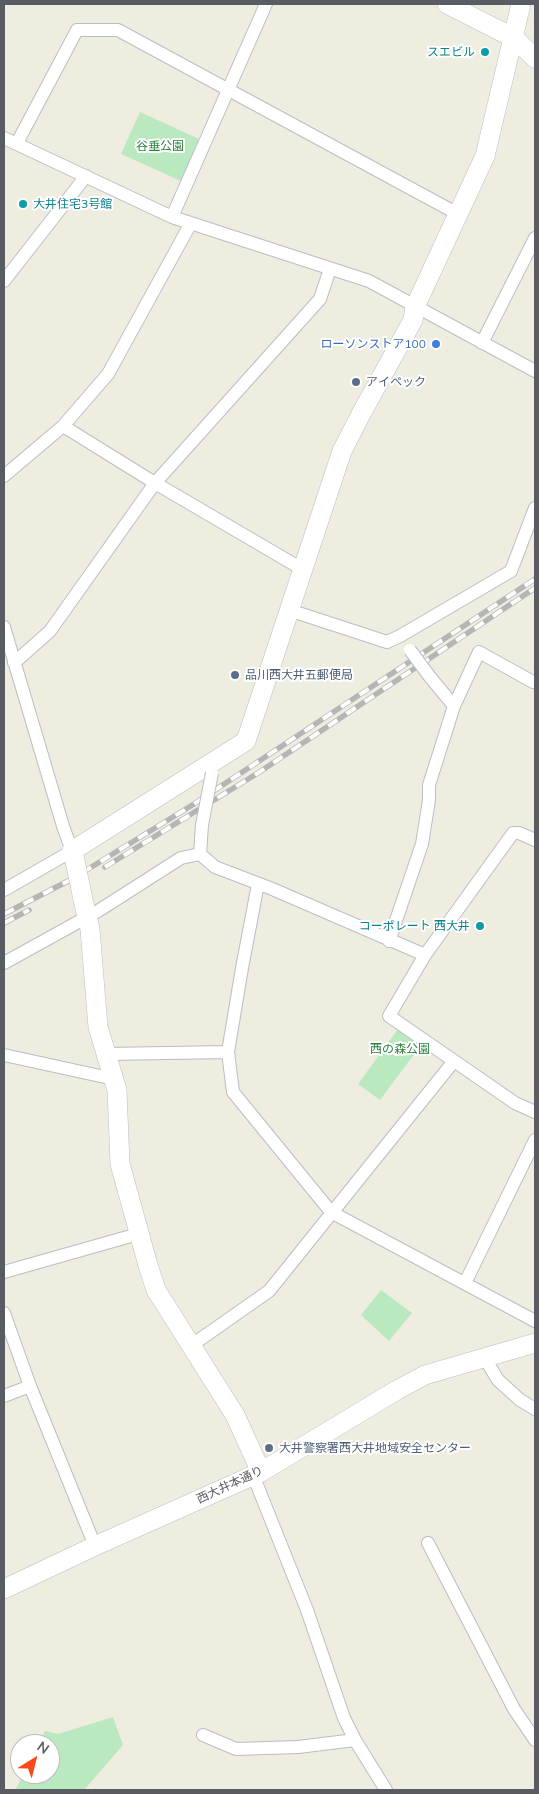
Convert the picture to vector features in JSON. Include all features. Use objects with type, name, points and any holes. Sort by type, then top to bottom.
[{"type":"street","points":[[172,217],[266,4]]},
{"type":"street","points":[[447,4],[514,38],[535,58]]},
{"type":"street","points":[[4,890],[74,856],[213,767],[246,741],[342,451],[413,320],[415,307],[485,156],[521,4]]},
{"type":"street","points":[[17,143],[77,30],[118,30],[458,214]]},
{"type":"street","points":[[4,138],[172,217],[369,281],[535,371]]},
{"type":"street","points":[[4,281],[86,176]]},
{"type":"street","points":[[4,476],[62,426],[108,374],[190,223]]},
{"type":"street","points":[[482,343],[535,238]]},
{"type":"street","points":[[14,663],[50,631],[156,483],[320,299],[330,269]]},
{"type":"street","points":[[62,426],[302,569]]},
{"type":"street","points":[[289,610],[387,642],[405,644],[511,571],[535,508]]},
{"type":"street","points":[[4,627],[63,826],[74,856],[90,929],[98,1027],[117,1090],[120,1164],[138,1234],[156,1290],[235,1415],[307,1610],[344,1718],[355,1740],[386,1790]]},
{"type":"street","points":[[405,644],[454,706]]},
{"type":"street","points":[[389,941],[422,844],[429,800],[429,785],[454,706],[479,652],[533,682]]},
{"type":"street","points":[[200,854],[202,825],[213,767]]},
{"type":"street","points":[[535,840],[519,833],[513,833],[425,955],[389,1016],[515,1103],[535,1112]]},
{"type":"street","points":[[200,854],[215,867],[425,955]]},
{"type":"street","points":[[4,963],[85,911],[181,858],[200,854]]},
{"type":"street","points":[[258,884],[228,1052],[233,1092],[331,1212],[535,1320]]},
{"type":"street","points":[[106,1054],[228,1052]]},
{"type":"street","points":[[4,1055],[114,1078]]},
{"type":"street","points":[[192,1345],[270,1291],[331,1212],[454,1061]]},
{"type":"street","points":[[465,1283],[535,1140]]},
{"type":"street","points":[[4,1272],[138,1234]]},
{"type":"street","points":[[4,1313],[30,1386],[95,1546]]},
{"type":"street","name":"西大井本通り","points":[[4,1589],[257,1474],[425,1375],[535,1342]]},
{"type":"street","points":[[486,1358],[498,1380],[520,1400],[535,1408]]},
{"type":"street","points":[[4,1396],[30,1386]]},
{"type":"street","points":[[428,1543],[514,1709],[535,1740]]},
{"type":"street","points":[[203,1735],[236,1749],[298,1747],[355,1740]]},
{"type":"green space","name":"谷垂公園","points":[[140,112],[199,139],[181,181],[121,154]]},
{"type":"green space","name":"西の森公園","points":[[398,1029],[421,1045],[380,1100],[358,1084]]},
{"type":"green space","points":[[381,1290],[412,1313],[389,1341],[361,1315]]},
{"type":"green space","points":[[113,1717],[123,1745],[84,1790],[15,1790],[18,1784],[60,1784],[60,1734],[58,1734]]},
{"type":"green space","points":[[45,1731],[58,1734],[44,1734]]},
{"type":"railway","points":[[4,914],[72,879],[194,804],[535,579]]},
{"type":"railway","points":[[105,867],[258,773],[535,588]]},
{"type":"railway","points":[[4,923],[29,910]]},
{"type":"place","name":"スエビル","points":[[485,52]]},
{"type":"place","name":"大井住宅3号館","points":[[23,204]]},
{"type":"place","name":"ローソンストア100","points":[[436,344]]},
{"type":"place","name":"アイペック","points":[[356,382]]},
{"type":"place","name":"品川西大井五郵便局","points":[[235,675]]},
{"type":"place","name":"コーポレート 西大井","points":[[480,926]]},
{"type":"place","name":"大井警察署西大井地域安全センター","points":[[269,1448]]}]
